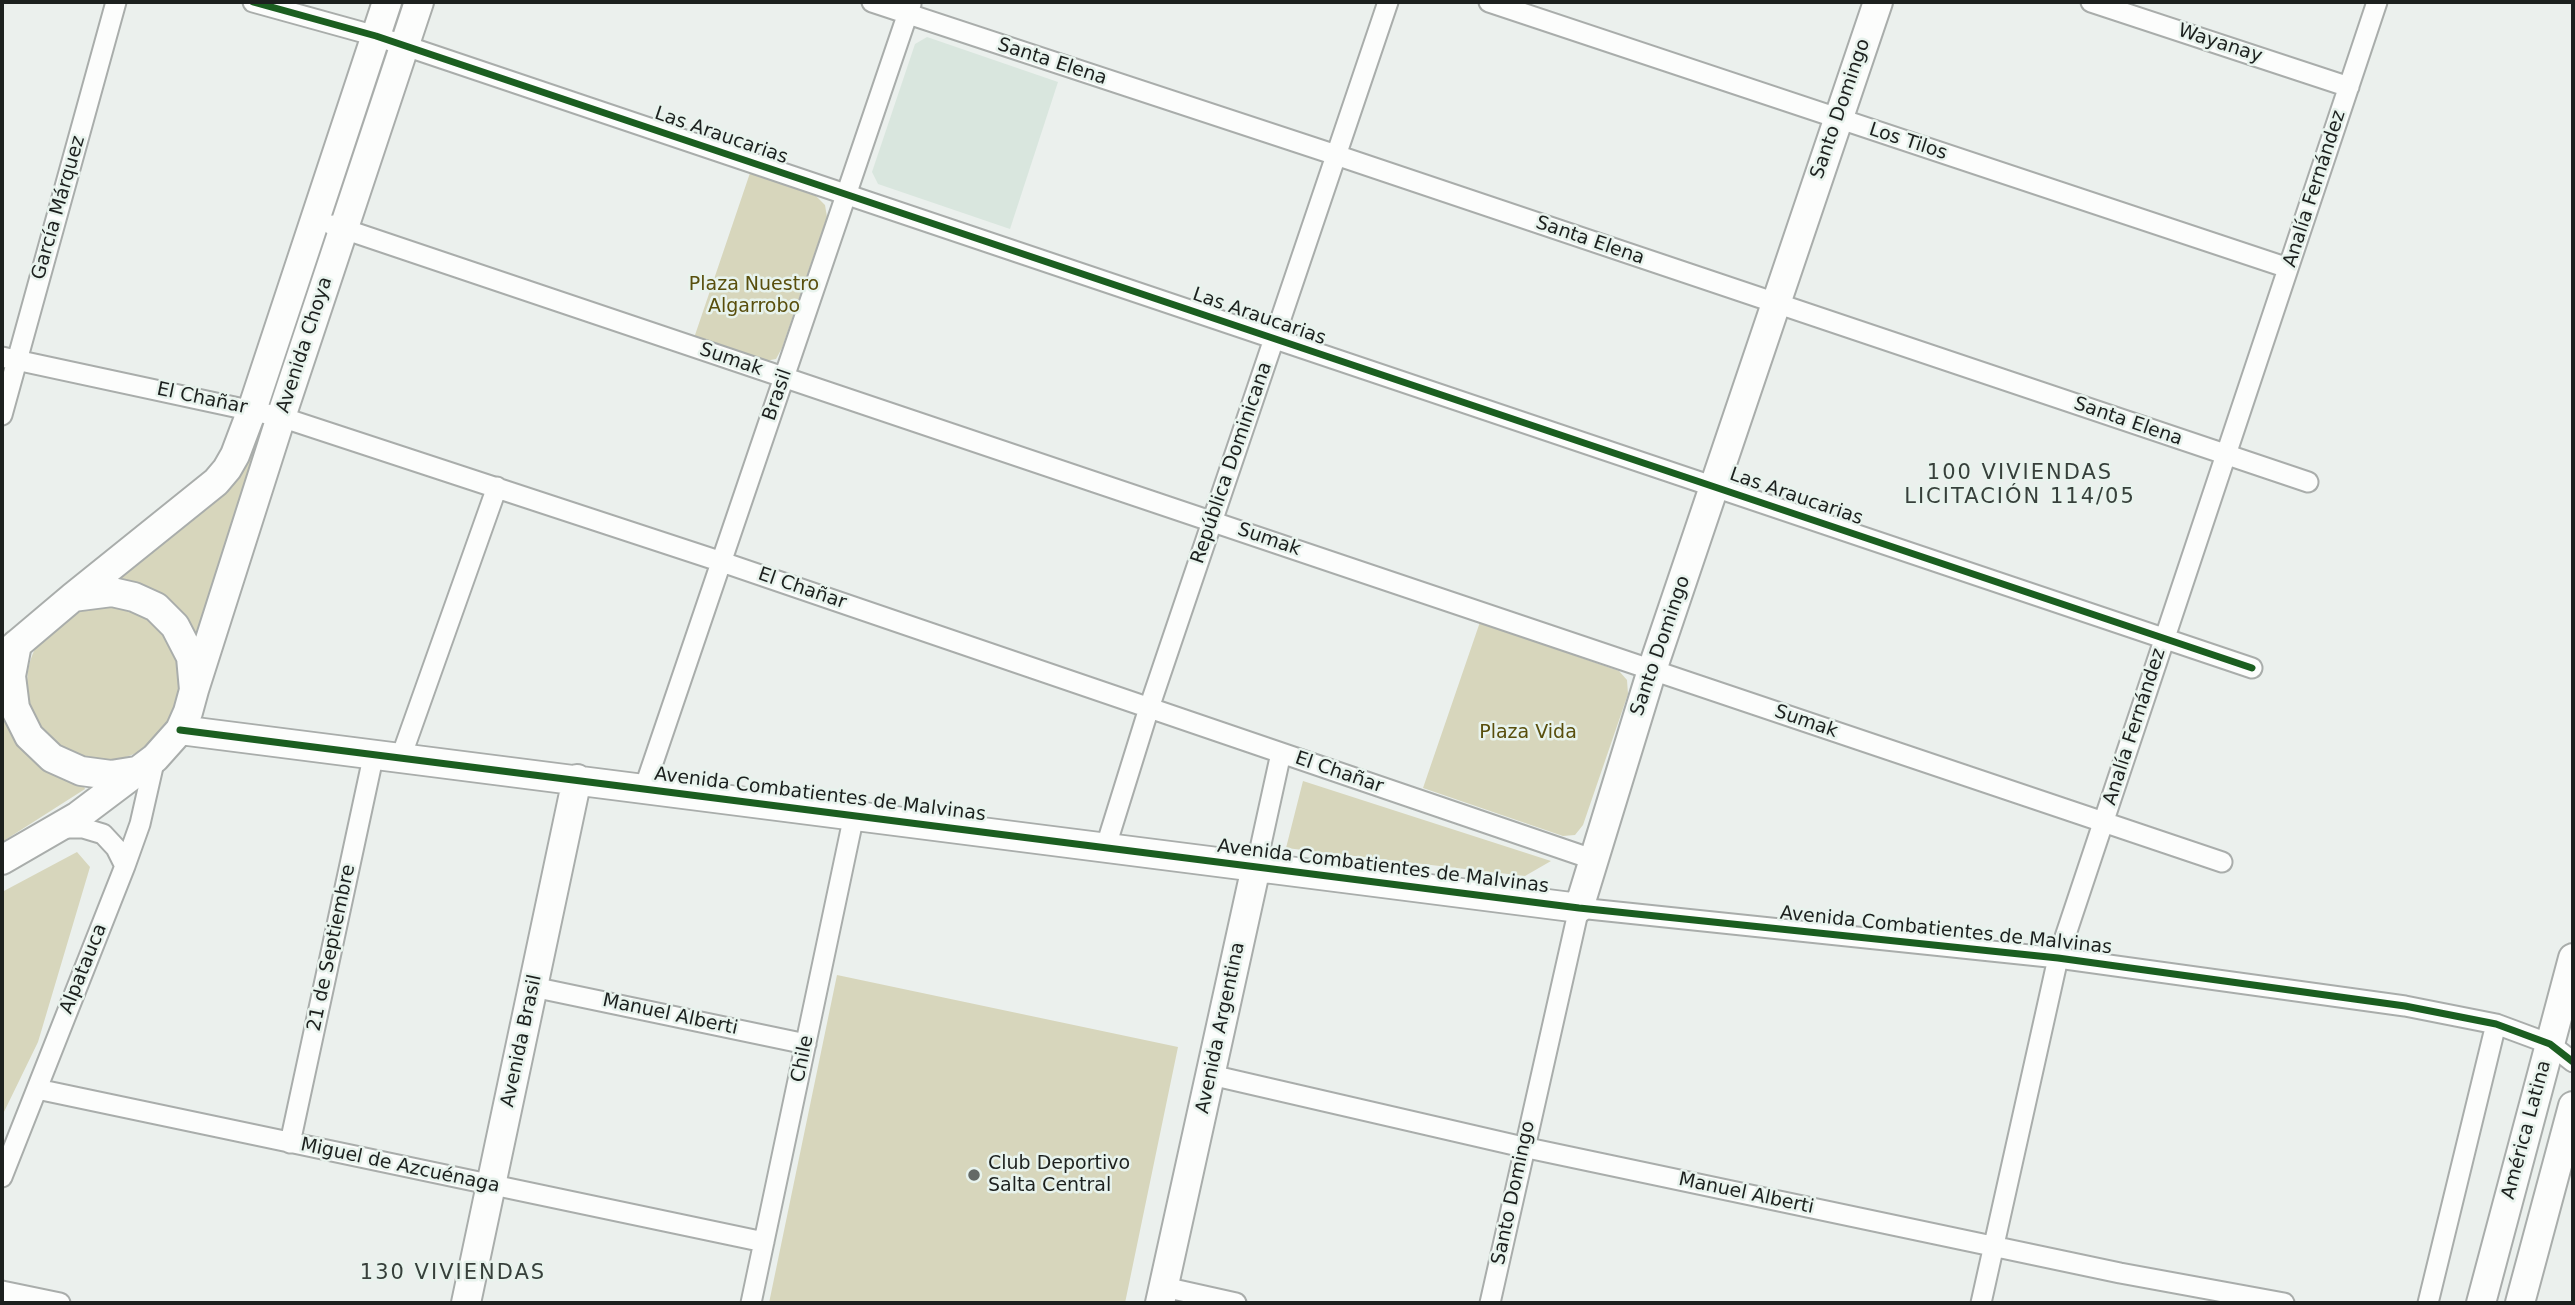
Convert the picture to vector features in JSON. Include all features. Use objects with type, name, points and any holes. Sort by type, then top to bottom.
[{"type":"street","name":"García Márquez","points":[[2,415],[9,358],[116,2]]},
{"type":"street","name":"Las Araucarias","points":[[253,2],[376,36],[2252,668]]},
{"type":"street","name":"Avenida Choya","points":[[73,597],[216,482],[235,455],[387,2]]},
{"type":"street","name":"Avenida Choya","points":[[194,690],[281,417],[419,2]]},
{"type":"street","name":"Santa Elena","points":[[872,2],[909,8],[1336,155],[2308,482]]},
{"type":"street","name":"República Dominicana","points":[[1106,846],[1149,708],[1388,2]]},
{"type":"street","name":"Los Tilos","points":[[1489,2],[2288,268]]},
{"type":"street","name":"Santo Domingo","points":[[1490,1303],[1523,1147],[1592,859],[1652,670],[1878,2]]},
{"type":"street","name":"Wayanay","points":[[2091,2],[2349,87]]},
{"type":"street","name":"Analía Fernández","points":[[1981,1303],[2058,958],[2377,2]]},
{"type":"street","name":"Brasil","points":[[644,789],[909,8]]},
{"type":"street","name":"Sumak","points":[[315,220],[2222,862]]},
{"type":"street","name":"El Chañar","points":[[9,358],[281,417],[722,562],[1592,859]]},
{"type":"street","name":"21 de Septiembre","points":[[290,1143],[388,755],[497,487]]},
{"type":"street","points":[[2,860],[110,793],[146,765],[180,730],[194,690],[191,657],[175,626],[156,607],[134,597],[112,592],[73,597],[9,651],[15,708],[29,736],[52,758],[81,771],[111,775],[146,765]]},
{"type":"street","name":"Avenida Combatientes de Malvinas","points":[[180,730],[1579,908],[2058,958],[2405,1006],[2496,1024],[2550,1044],[2573,1062]]},
{"type":"street","name":"Avenida Argentina","points":[[1162,1295],[1281,753]]},
{"type":"street","name":"Alpatauca","points":[[2,1177],[140,824],[146,765]]},
{"type":"street","name":"Avenida Brasil","points":[[466,1303],[577,779]]},
{"type":"street","name":"Chile","points":[[751,1303],[854,816]]},
{"type":"street","points":[[56,828],[83,828],[103,834],[116,848],[125,866]]},
{"type":"street","name":"América Latina","points":[[2481,1303],[2573,958]]},
{"type":"street","name":"Manuel Alberti","points":[[533,987],[806,1044]]},
{"type":"street","points":[[2428,1303],[2496,1024]]},
{"type":"street","name":"Manuel Alberti","points":[[1211,1075],[1523,1147],[1994,1247],[2284,1303]]},
{"type":"street","name":"Miguel de Azcuénaga","points":[[37,1089],[764,1242]]},
{"type":"street","name":"América Latina","points":[[2520,1303],[2573,1106]]},
{"type":"street","points":[[2,1291],[60,1303]]},
{"type":"street","points":[[1162,1295],[1236,1303]]},
{"type":"shaded area","points":[[927,37],[1058,82],[1010,229],[878,184],[872,172],[915,44]]},
{"type":"green space","name":"Plaza Nuestro Algarrobo","points":[[750,173],[816,196],[825,205],[827,217],[782,348],[776,359],[765,361],[694,338]]},
{"type":"green space","points":[[255,443],[259,444],[197,633],[117,581],[116,575],[248,459]]},
{"type":"green space","points":[[104,606],[133,612],[158,629],[175,654],[181,683],[175,712],[158,737],[133,754],[104,760],[75,754],[50,737],[33,712],[27,683],[33,654],[50,629],[75,612]]},
{"type":"green space","name":"Plaza Vida","points":[[1480,622],[1619,671],[1627,680],[1628,694],[1583,825],[1575,835],[1563,836],[1423,788]]},
{"type":"green space","points":[[2,702],[14,734],[25,752],[44,767],[83,783],[85,789],[2,842]]},
{"type":"green space","points":[[1303,781],[1551,861],[1525,876],[1286,848]]},
{"type":"green space","points":[[77,852],[90,867],[38,1042],[2,1116],[2,892]]},
{"type":"green space","name":"Club Deportivo Salta Central","points":[[837,975],[1178,1047],[1125,1303],[769,1303]]},
{"type":"cycle path","points":[[253,2],[376,36],[2252,668]]},
{"type":"cycle path","points":[[180,730],[1579,908],[2058,958],[2405,1006],[2496,1024],[2550,1044],[2573,1062]]},
{"type":"place","name":"Club Deportivo Salta Central","points":[[974,1175]]},
{"type":"district","name":"100 VIVIENDAS LICITACIÓN 114/05","points":[[2020,486]]},
{"type":"district","name":"130 VIVIENDAS","points":[[453,1274]]}]
